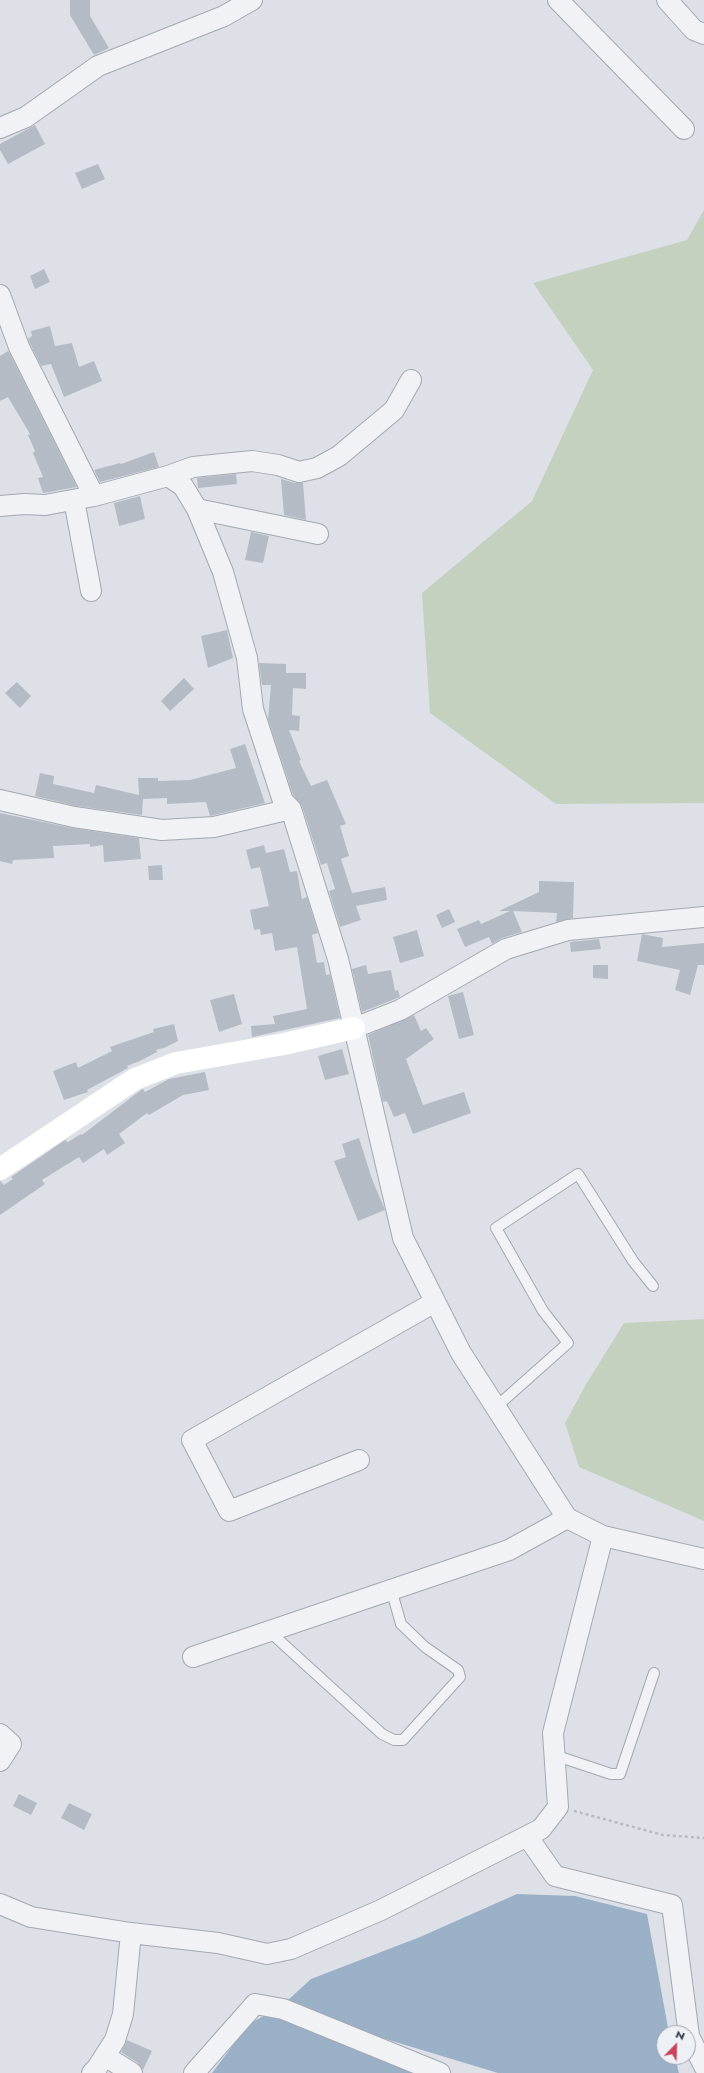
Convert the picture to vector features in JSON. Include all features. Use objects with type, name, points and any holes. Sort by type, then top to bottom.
[{"type":"street","points":[[0,128],[26,117],[98,66],[224,16],[252,0]]},
{"type":"street","points":[[558,0],[684,129]]},
{"type":"street","points":[[667,0],[694,30],[704,34]]},
{"type":"street","points":[[2,307],[19,347],[94,496]]},
{"type":"street","points":[[0,506],[24,504],[45,505],[94,496],[168,476],[193,467],[252,461],[278,464],[299,472],[317,468],[339,456],[394,410],[411,380]]},
{"type":"street","points":[[168,476],[183,486],[197,509],[223,572],[247,658],[253,709],[283,801],[291,809],[338,959],[402,1238],[460,1353],[567,1518],[603,1536],[704,1559]]},
{"type":"street","points":[[74,500],[91,590]]},
{"type":"street","points":[[197,509],[318,534]]},
{"type":"street","points":[[0,800],[74,817],[162,830],[214,827],[291,809]]},
{"type":"street","points":[[0,1169],[135,1079],[176,1063],[284,1044],[354,1028],[400,1010],[506,949],[568,930],[704,917]]},
{"type":"street","points":[[359,1460],[229,1511],[192,1440],[435,1302]]},
{"type":"street","points":[[193,1657],[509,1550],[567,1518]]},
{"type":"street","points":[[0,1904],[31,1918],[131,1933],[218,1943],[267,1954],[291,1949],[381,1910],[541,1829],[558,1807],[553,1733],[603,1536]]},
{"type":"street","points":[[0,1734],[11,1744],[0,1761]]},
{"type":"street","points":[[527,1836],[556,1876],[672,1905],[689,2036],[704,2066]]},
{"type":"street","points":[[92,2073],[115,2040],[124,2014],[131,1933]]},
{"type":"street","points":[[194,2073],[255,2004],[283,2009],[440,2073]]},
{"type":"street","points":[[105,2056],[132,2073]]},
{"type":"lane","points":[[496,1407],[568,1344],[543,1311],[496,1228],[578,1174],[633,1261],[653,1286]]},
{"type":"lane","points":[[270,1632],[382,1734],[394,1740],[403,1740],[460,1677],[458,1670],[424,1647],[401,1624],[391,1589]]},
{"type":"lane","points":[[554,1755],[611,1774],[620,1774],[654,1673]]},
{"type":"path","points":[[558,1807],[663,1835],[704,1838]]},
{"type":"green space","points":[[704,210],[704,803],[556,804],[430,713],[422,593],[532,501],[593,370],[533,283],[687,240]]},
{"type":"green space","points":[[704,1319],[704,1521],[579,1467],[565,1423],[585,1386],[624,1323]]},
{"type":"water","points":[[517,1894],[575,1896],[647,1914],[668,2025],[656,2025],[656,2065],[677,2065],[679,2073],[498,2073],[369,2034],[287,2001],[311,1979],[420,1937]]},
{"type":"water","points":[[267,2014],[287,2015],[423,2073],[212,2073],[249,2024]]},
{"type":"building","points":[[70,0],[90,0],[90,16],[109,48],[94,55],[70,15]]},
{"type":"building","points":[[35,125],[45,144],[8,164],[0,150],[0,144]]},
{"type":"building","points":[[98,164],[105,179],[82,189],[75,173]]},
{"type":"building","points":[[44,269],[50,282],[35,289],[30,276]]},
{"type":"building","points":[[50,326],[55,346],[72,343],[79,367],[94,361],[102,381],[64,397],[51,364],[41,366],[28,339],[32,336],[31,331]]},
{"type":"building","points":[[8,351],[77,487],[43,493],[38,478],[43,477],[33,453],[35,451],[28,435],[30,434],[8,397],[0,401],[0,356]]},
{"type":"building","points":[[154,452],[159,467],[100,482],[94,470],[121,464]]},
{"type":"building","points":[[236,474],[237,484],[198,488],[197,478]]},
{"type":"building","points":[[281,479],[295,483],[303,483],[306,520],[284,515]]},
{"type":"building","points":[[140,496],[145,519],[119,526],[114,503]]},
{"type":"building","points":[[251,532],[269,536],[263,563],[245,560]]},
{"type":"building","points":[[227,630],[233,658],[208,668],[201,636]]},
{"type":"building","points":[[259,663],[286,664],[286,673],[306,673],[306,689],[293,688],[292,715],[300,716],[299,731],[289,730],[301,760],[299,761],[311,786],[327,780],[346,824],[340,826],[349,856],[341,859],[352,893],[385,887],[387,900],[356,906],[361,920],[340,927],[329,891],[335,889],[327,863],[321,865],[302,806],[293,795],[268,719],[271,685],[262,685]]},
{"type":"building","points":[[184,678],[194,689],[170,711],[161,701]]},
{"type":"building","points":[[17,682],[31,696],[20,708],[5,693]]},
{"type":"building","points":[[245,744],[265,803],[210,816],[206,802],[167,804],[167,798],[143,799],[142,815],[76,806],[35,796],[40,773],[54,776],[53,784],[94,793],[96,785],[139,795],[138,778],[158,778],[158,781],[190,780],[236,768],[230,749]]},
{"type":"building","points":[[0,813],[72,828],[139,838],[141,859],[104,862],[103,845],[90,847],[90,844],[53,846],[54,858],[13,860],[12,864],[0,861]]},
{"type":"building","points":[[264,845],[266,853],[284,849],[290,872],[297,871],[302,899],[307,897],[318,933],[312,935],[317,963],[324,962],[326,975],[330,974],[340,1018],[252,1037],[251,1026],[275,1024],[273,1016],[307,1009],[297,947],[275,951],[272,933],[261,935],[260,929],[254,930],[250,910],[269,906],[260,867],[251,869],[246,850]]},
{"type":"building","points":[[162,865],[163,880],[149,880],[148,866]]},
{"type":"building","points":[[539,881],[574,882],[573,918],[556,922],[557,913],[513,911],[522,932],[502,938],[492,944],[489,937],[465,947],[457,929],[479,920],[481,924],[510,911],[499,911],[539,892]]},
{"type":"building","points":[[449,909],[455,922],[442,928],[436,915]]},
{"type":"building","points":[[417,930],[424,956],[400,963],[393,937]]},
{"type":"building","points":[[642,934],[663,938],[662,947],[704,943],[704,965],[698,965],[690,995],[675,990],[680,970],[637,961]]},
{"type":"building","points":[[599,939],[601,949],[571,952],[570,942]]},
{"type":"building","points":[[366,965],[368,974],[391,970],[395,991],[398,990],[400,997],[362,1012],[352,969]]},
{"type":"building","points":[[593,965],[608,965],[608,979],[593,978]]},
{"type":"building","points":[[463,992],[474,1035],[459,1039],[448,996]]},
{"type":"building","points":[[234,994],[242,1024],[219,1032],[210,1000]]},
{"type":"building","points":[[414,1015],[421,1031],[426,1028],[434,1039],[406,1059],[423,1105],[464,1092],[471,1113],[413,1134],[405,1113],[394,1117],[387,1101],[383,1102],[368,1035]]},
{"type":"building","points":[[174,1024],[178,1041],[156,1050],[157,1052],[127,1066],[128,1068],[87,1090],[88,1092],[64,1100],[53,1071],[76,1062],[78,1068],[112,1051],[110,1047],[154,1032],[153,1029]]},
{"type":"building","points":[[342,1049],[349,1074],[325,1080],[318,1056]]},
{"type":"building","points":[[205,1072],[209,1090],[183,1095],[149,1115],[147,1113],[119,1134],[125,1143],[107,1155],[104,1149],[83,1163],[79,1157],[42,1180],[45,1184],[0,1215],[0,1181],[4,1185],[13,1179],[11,1177],[65,1140],[68,1142],[81,1134],[82,1135],[141,1090],[143,1089],[145,1092],[169,1079]]},
{"type":"building","points":[[359,1138],[372,1179],[385,1210],[358,1221],[334,1161],[346,1157],[342,1144]]},
{"type":"building","points":[[19,1794],[37,1803],[31,1815],[13,1806]]},
{"type":"building","points":[[69,1803],[92,1814],[84,1830],[61,1818]]},
{"type":"building","points":[[127,2040],[152,2051],[143,2070],[138,2063],[121,2052]]}]
